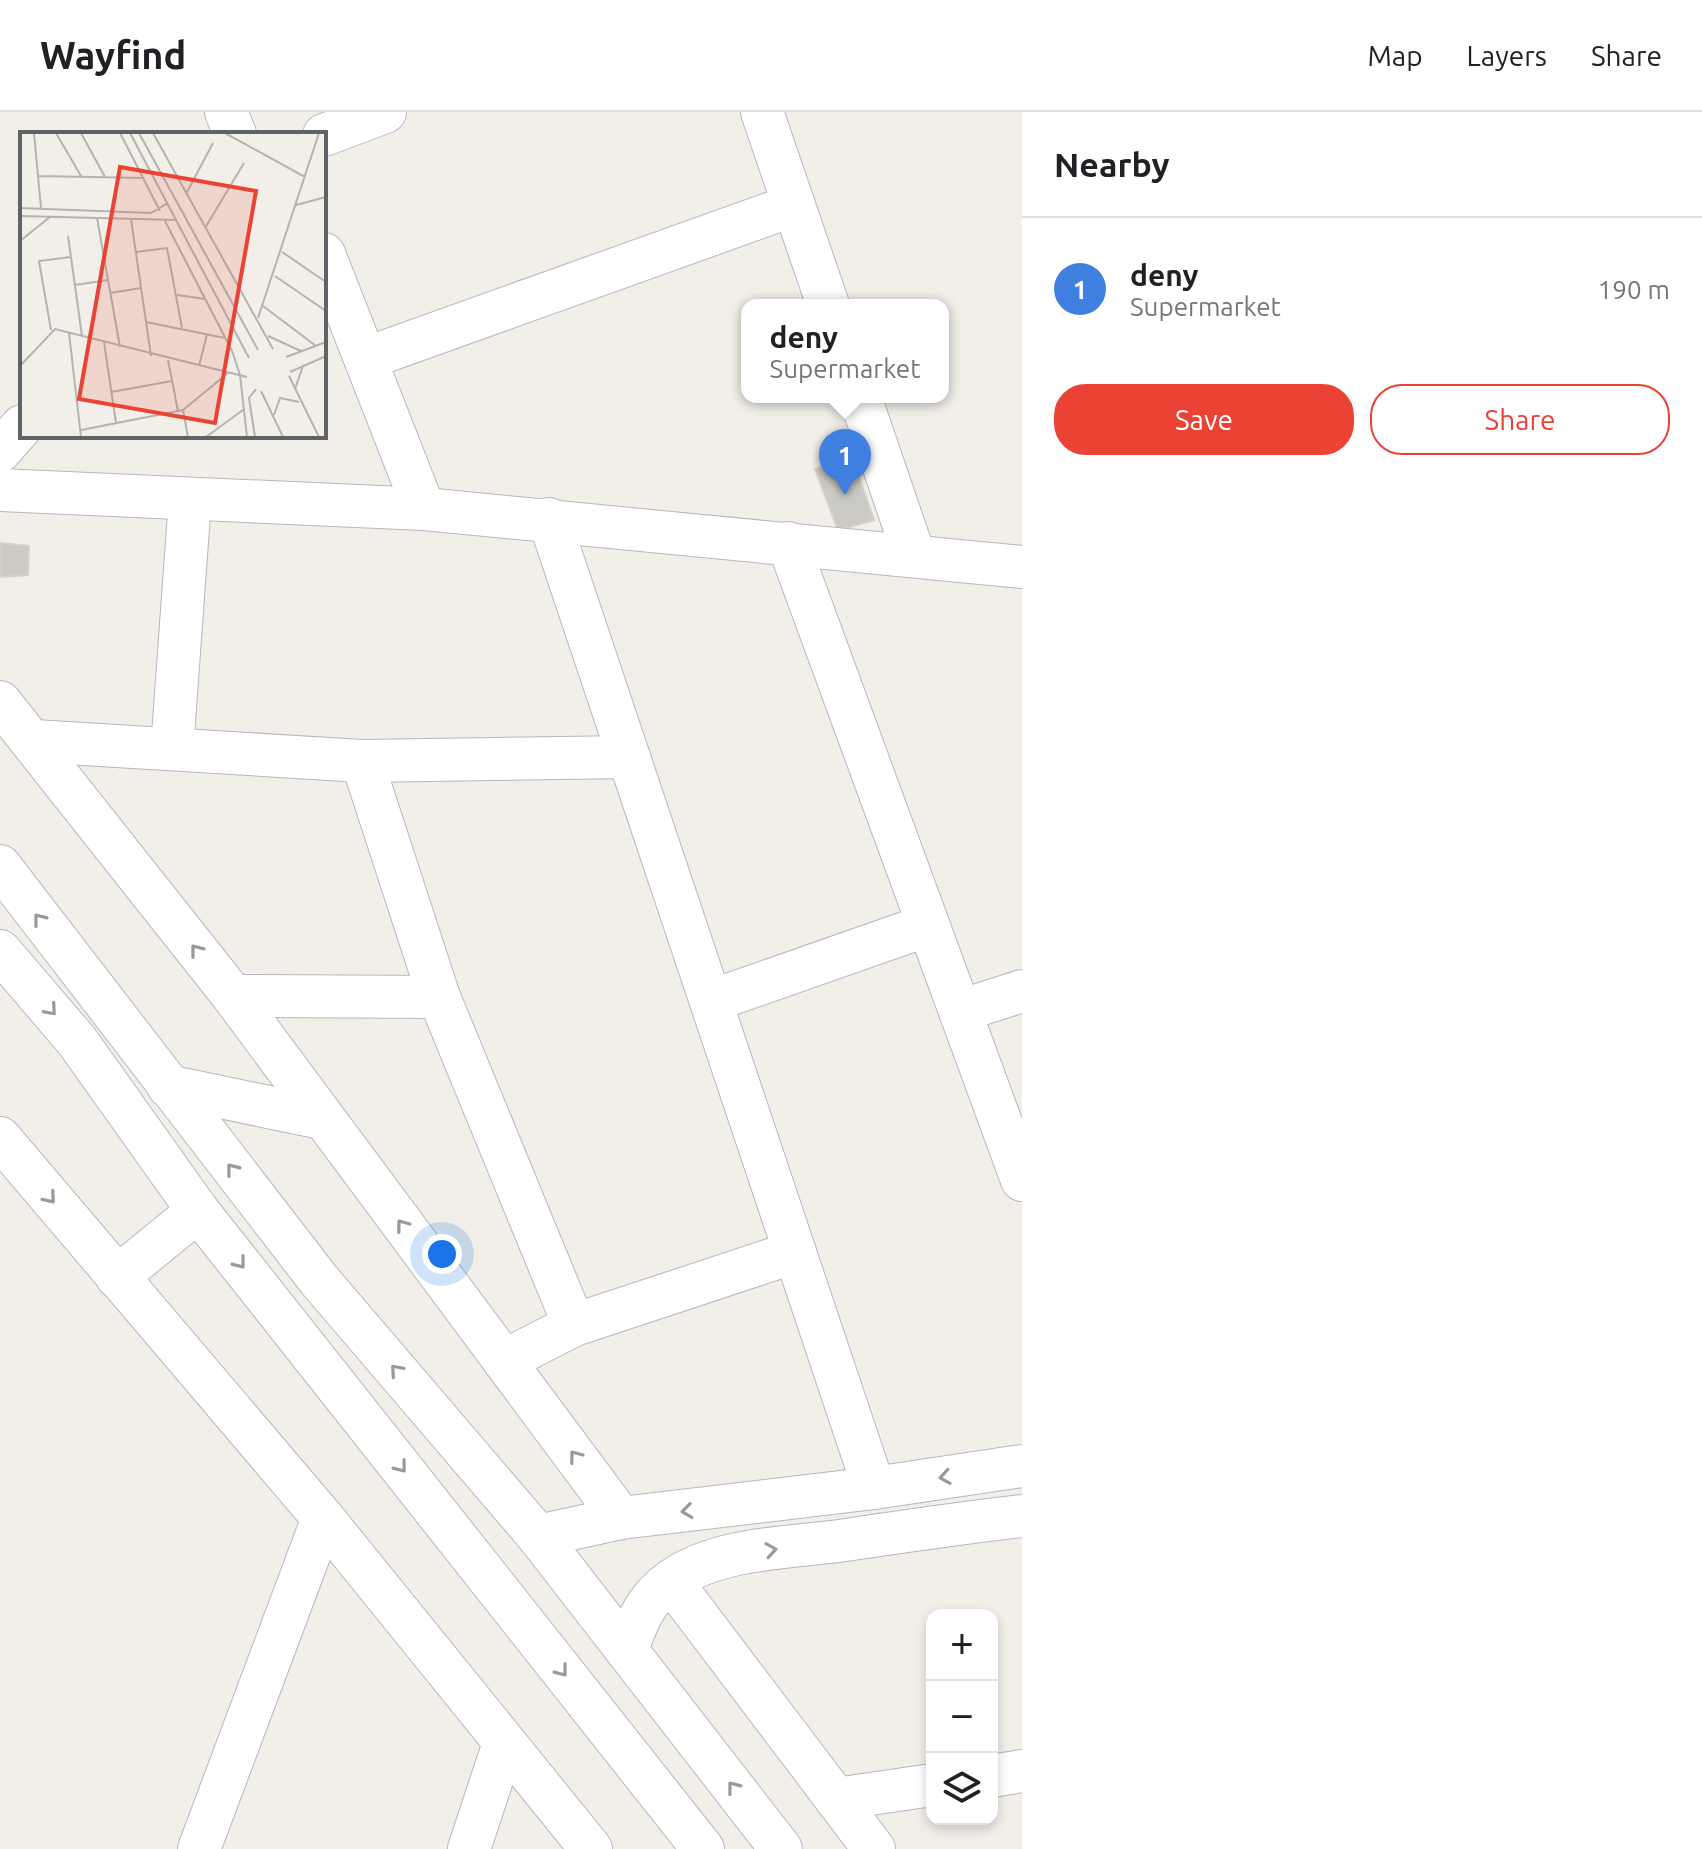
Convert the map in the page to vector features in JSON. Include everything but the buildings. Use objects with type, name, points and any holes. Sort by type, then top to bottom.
[{"type":"street","points":[[226,112],[234,132]]},
{"type":"street","points":[[326,134],[385,112]]},
{"type":"street","points":[[762,112],[826,299]]},
{"type":"street","points":[[367,358],[794,205]]},
{"type":"street","points":[[326,259],[424,509]]},
{"type":"street","points":[[862,403],[914,555]]},
{"type":"street","points":[[0,451],[20,428]]},
{"type":"street","points":[[0,490],[424,509],[1022,567]]},
{"type":"street","points":[[172,749],[190,500]]},
{"type":"street","points":[[549,519],[874,1488]]},
{"type":"street","points":[[788,543],[1022,1180]]},
{"type":"street","points":[[0,702],[34,741],[233,996],[621,1518]]},
{"type":"street","points":[[34,741],[362,761],[629,757]]},
{"type":"street","points":[[362,761],[439,997],[574,1325]]},
{"type":"street","points":[[0,866],[319,1280],[538,1536],[781,1849]]},
{"type":"street","points":[[711,1001],[928,925]]},
{"type":"street","points":[[0,951],[77,1041],[198,1211],[703,1849]]},
{"type":"street","points":[[960,1011],[1022,991]]},
{"type":"street","points":[[233,996],[439,997]]},
{"type":"street","points":[[168,1086],[321,1118]]},
{"type":"street","points":[[0,1138],[323,1518],[591,1849]]},
{"type":"street","points":[[117,1277],[198,1211]]},
{"type":"street","points":[[504,1361],[574,1325],[795,1252]]},
{"type":"street","points":[[538,1536],[621,1518],[874,1488],[1012,1467],[1017,1516],[735,1556],[706,1563],[671,1581],[644,1606],[627,1651]]},
{"type":"street","points":[[199,1849],[323,1518]]},
{"type":"street","points":[[671,1581],[874,1849]]},
{"type":"street","points":[[469,1849],[504,1743]]},
{"type":"street","points":[[998,1775],[1022,1771]]},
{"type":"street","points":[[836,1799],[926,1786]]},
{"type":"place","name":"deny","points":[[845,495]]}]
